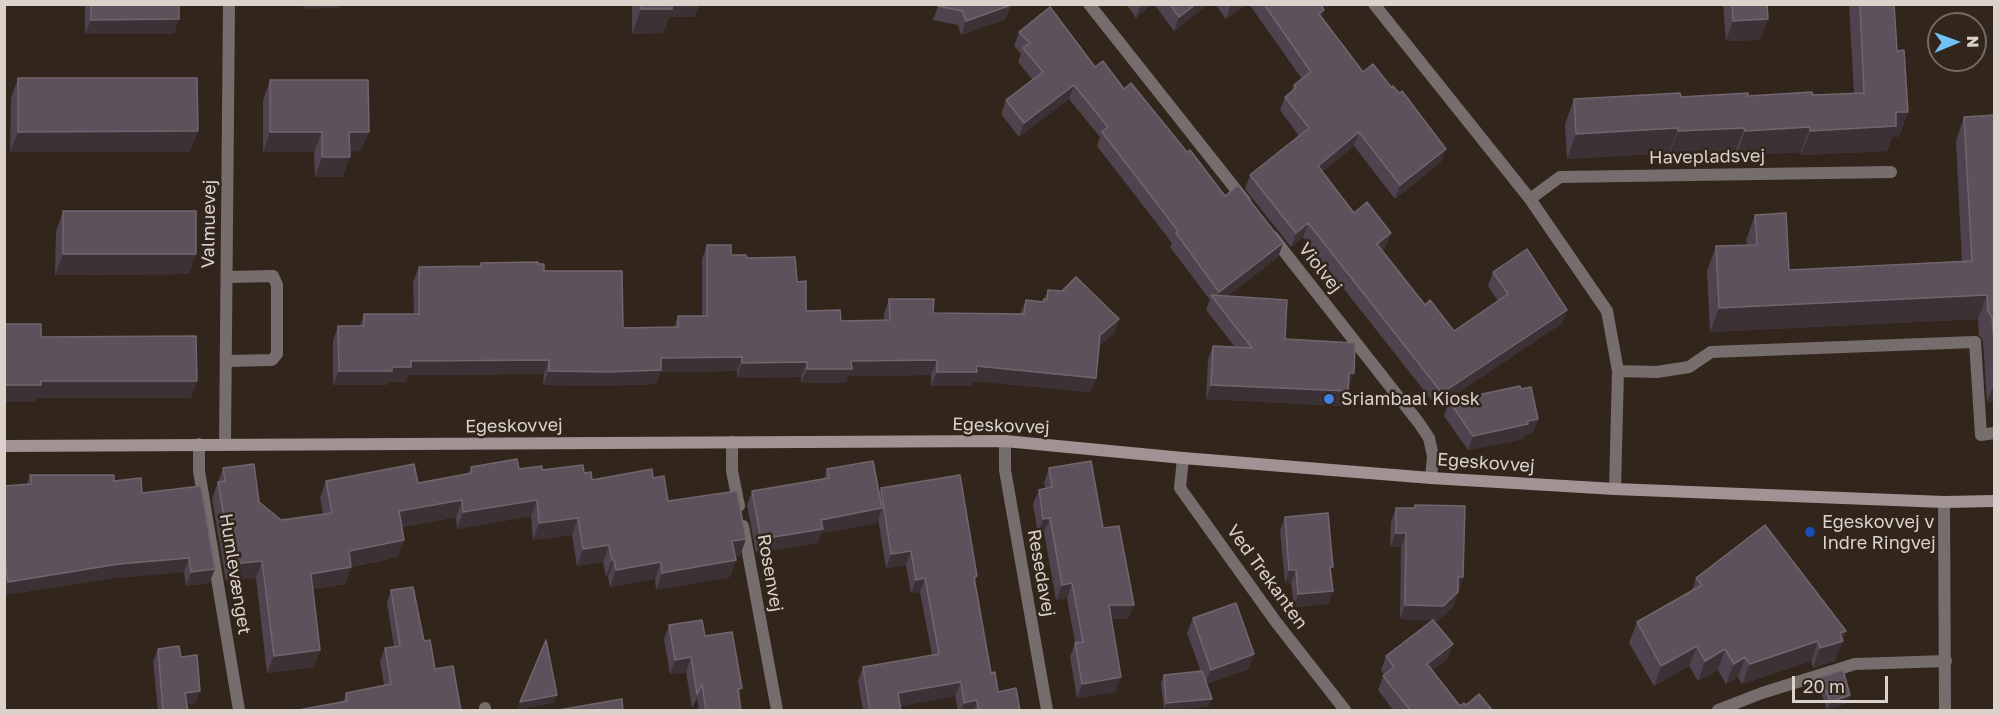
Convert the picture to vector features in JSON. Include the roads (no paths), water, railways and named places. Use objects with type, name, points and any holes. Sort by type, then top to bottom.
[{"type":"street","name":"Valmuevej","points":[[225,443],[229,4]]},
{"type":"street","points":[[1089,4],[1251,209]]},
{"type":"street","points":[[1374,4],[1530,199],[1607,311],[1618,371],[1615,489]]},
{"type":"street","name":"Havepladsvej","points":[[1530,199],[1560,177],[1891,172]]},
{"type":"street","name":"Violvej","points":[[1265,228],[1429,438],[1433,456],[1431,478]]},
{"type":"street","points":[[226,361],[272,360],[277,354],[277,285],[273,276],[227,277]]},
{"type":"street","points":[[1618,371],[1657,372],[1689,367],[1711,352],[1974,342],[1981,435],[1995,433]]},
{"type":"street","name":"Egeskovvej","points":[[4,446],[225,443],[448,445],[1005,441],[1431,478],[1615,489],[1944,502],[1995,501]]},
{"type":"street","name":"Resedavej","points":[[1005,441],[1005,470],[1047,711]]},
{"type":"street","name":"Rosenvej","points":[[732,442],[732,471],[777,711]]},
{"type":"street","name":"Humlevænget","points":[[199,444],[199,471],[239,711]]},
{"type":"street","name":"Ved Trekanten","points":[[1183,458],[1180,488],[1276,622],[1345,711]]},
{"type":"street","points":[[1944,502],[1945,711]]},
{"type":"street","points":[[1718,711],[1762,693],[1855,664],[1946,661]]},
{"type":"place","name":"Sriambaal Kiosk","points":[[1329,399]]},
{"type":"place","name":"Egeskovvej v Indre Ringvej","points":[[1810,532]]}]
